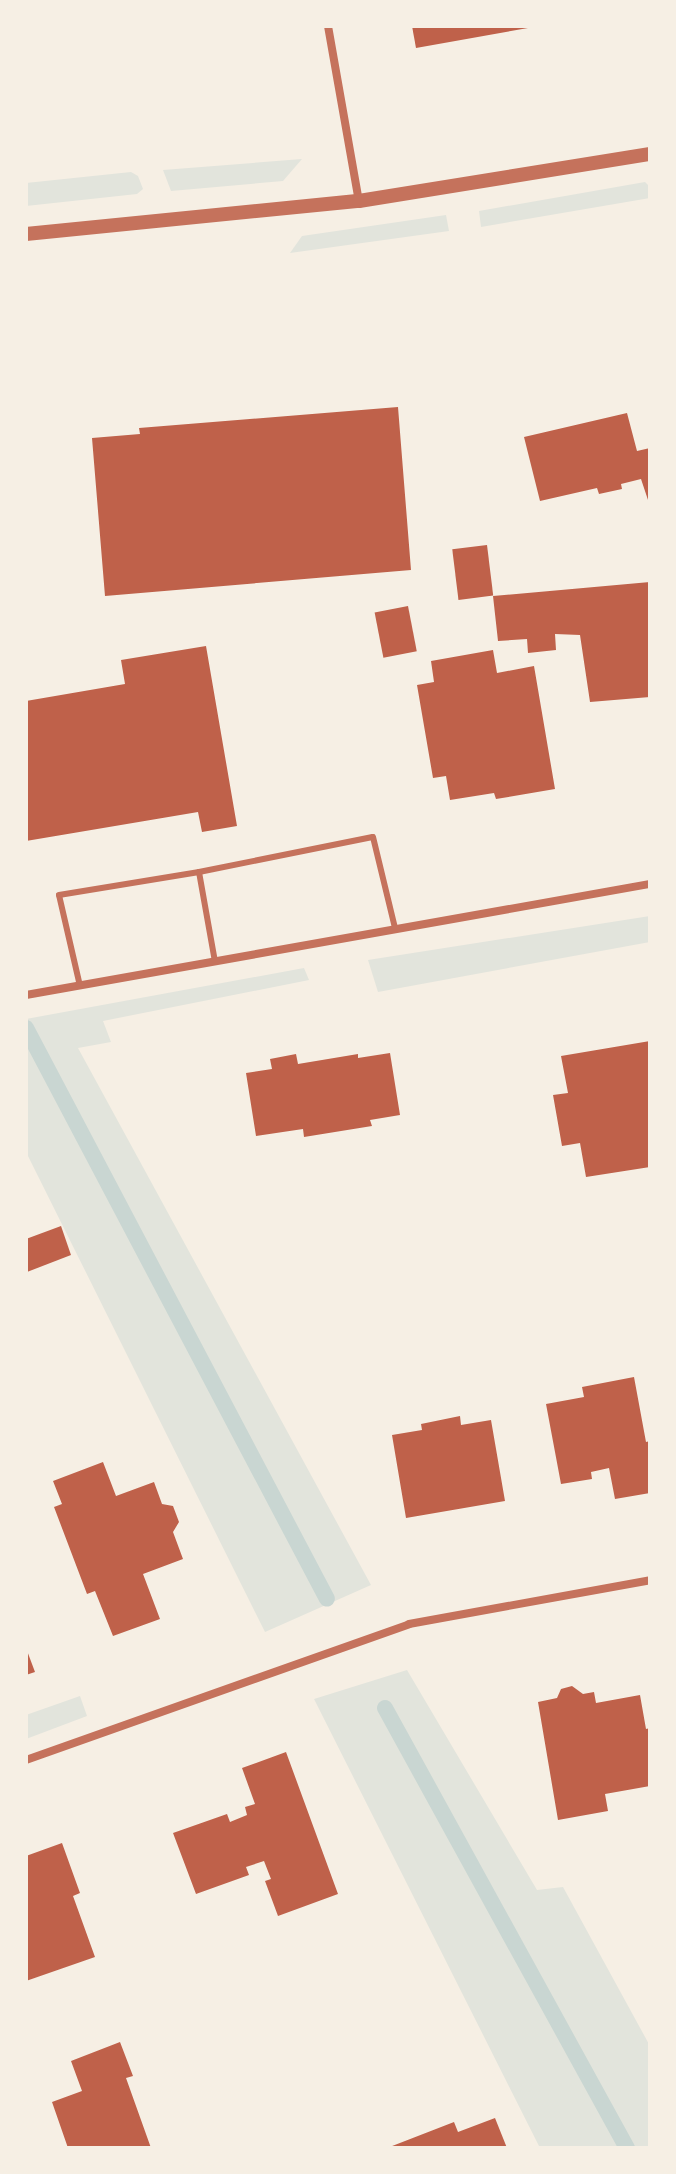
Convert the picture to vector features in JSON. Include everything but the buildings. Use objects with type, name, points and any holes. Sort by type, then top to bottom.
[{"type":"street","points":[[328,26],[359,201]]},
{"type":"street","points":[[26,234],[359,201],[650,154]]},
{"type":"street","points":[[26,995],[650,884]]},
{"type":"street","points":[[26,1760],[409,1624],[650,1580]]},
{"type":"lane","points":[[80,986],[59,895],[199,872],[373,837],[395,928]]},
{"type":"lane","points":[[199,872],[215,962]]},
{"type":"shaded area","points":[[302,159],[283,181],[171,191],[163,170]]},
{"type":"shaded area","points":[[131,172],[138,176],[143,189],[137,194],[26,206],[26,183]]},
{"type":"shaded area","points":[[645,182],[650,187],[650,198],[481,227],[479,211]]},
{"type":"shaded area","points":[[446,215],[449,231],[290,253],[302,236]]},
{"type":"shaded area","points":[[650,916],[650,942],[378,992],[368,960]]},
{"type":"shaded area","points":[[304,968],[309,980],[103,1021],[111,1042],[78,1048],[371,1585],[265,1632],[26,1152],[26,1019]]},
{"type":"shaded area","points":[[407,1670],[537,1890],[563,1887],[650,2046],[650,2148],[540,2148],[314,1699]]},
{"type":"shaded area","points":[[80,1696],[87,1716],[26,1739],[26,1715]]},
{"type":"waterway","points":[[26,1028],[327,1599]]},
{"type":"waterway","points":[[385,1708],[627,2148]]}]
